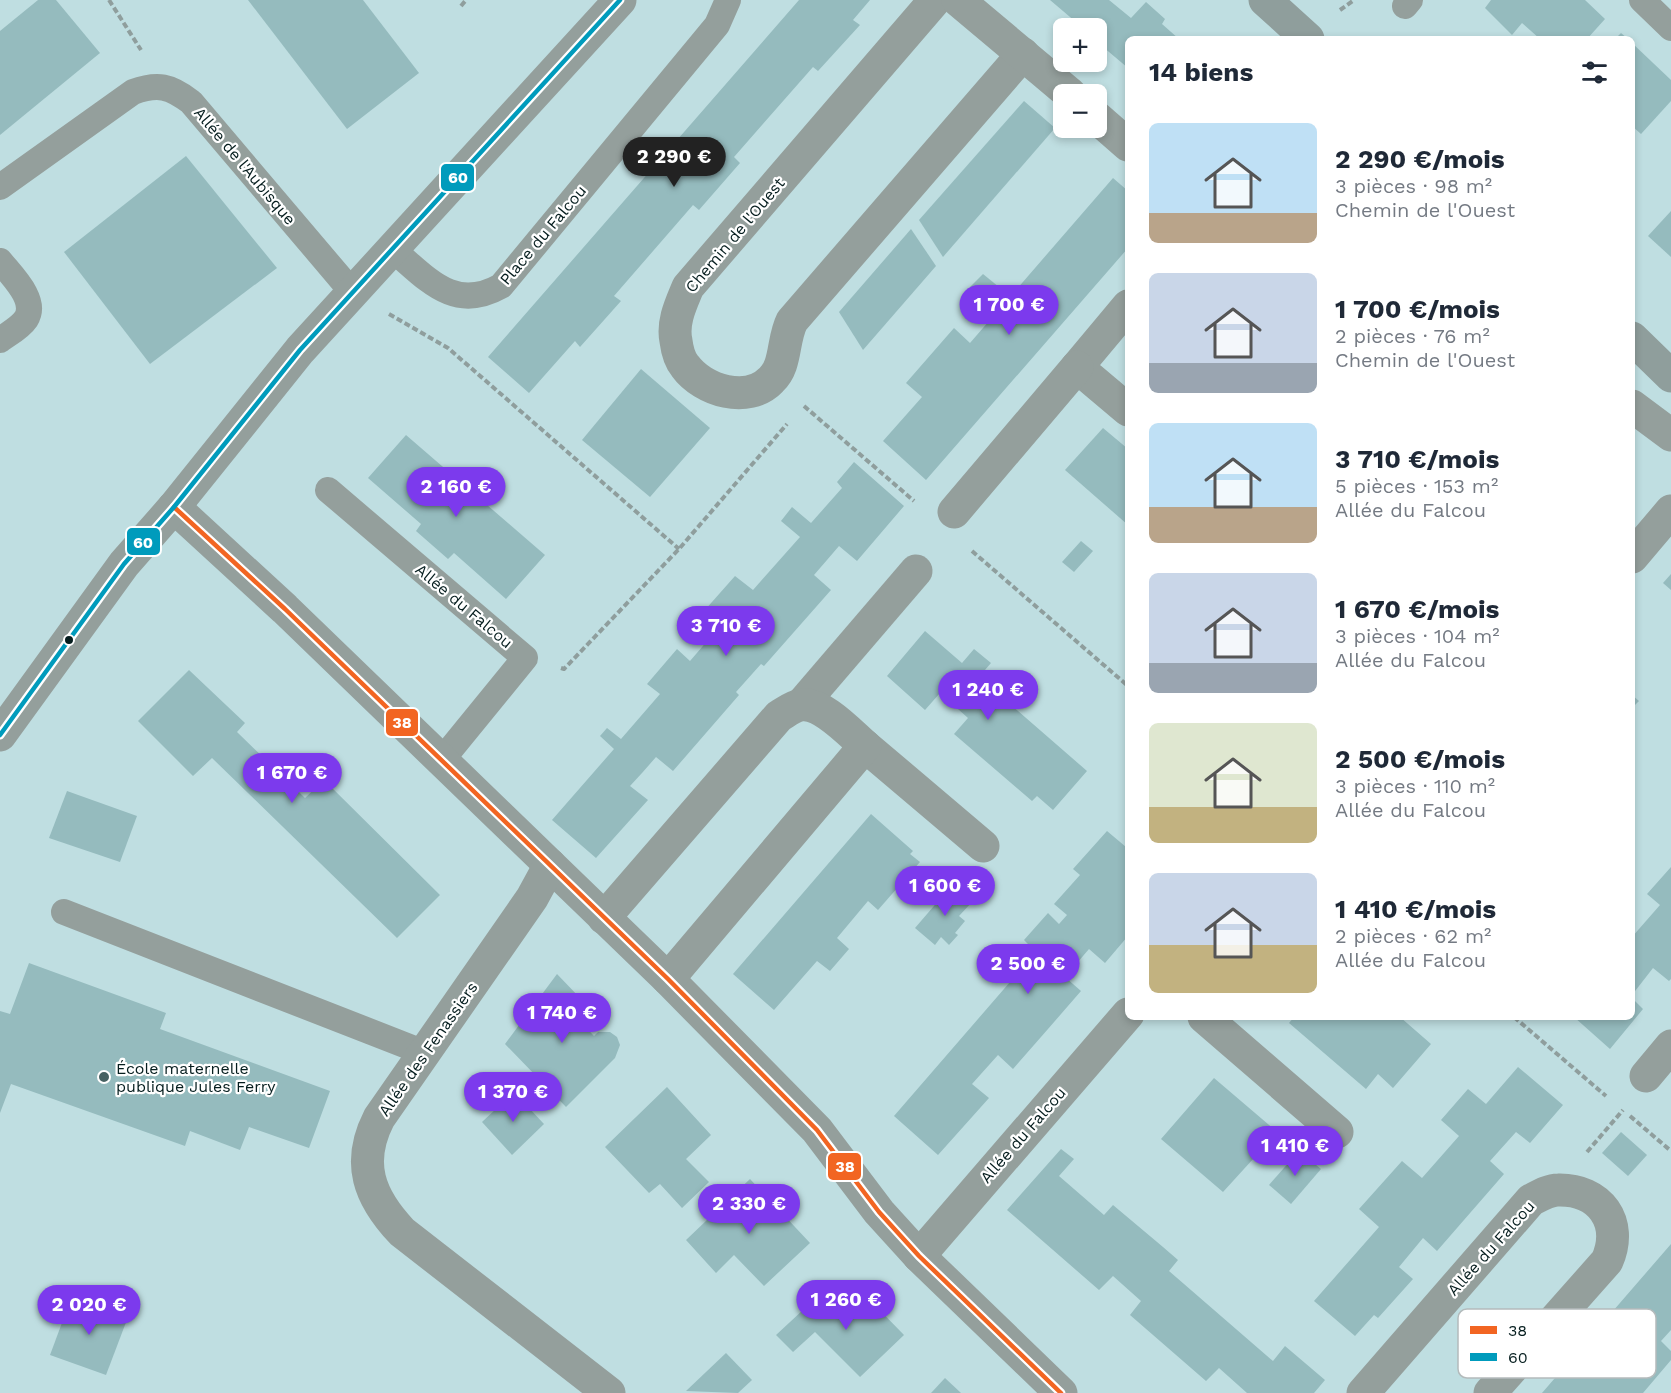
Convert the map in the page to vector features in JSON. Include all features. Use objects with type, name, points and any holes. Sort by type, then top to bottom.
[{"type":"street","points":[[0,735],[124,564],[174,507],[300,350],[620,0]]},
{"type":"street","name":"Chemin de l'Ouest","points":[[935,0],[688,287],[675,322],[675,338],[684,365],[706,384],[723,391],[753,391],[765,386],[773,379],[784,357],[786,333],[792,321],[1023,54]]},
{"type":"street","points":[[958,0],[1058,84]]},
{"type":"street","points":[[1265,0],[1305,36]]},
{"type":"street","points":[[1107,127],[1125,142]]},
{"type":"street","points":[[954,512],[1125,310]]},
{"type":"street","points":[[1635,341],[1671,376]]},
{"type":"street","points":[[1077,367],[1125,407]]},
{"type":"street","points":[[1635,410],[1671,435]]},
{"type":"street","points":[[174,507],[285,609],[668,979],[817,1130],[879,1212],[919,1256],[1061,1393]]},
{"type":"street","points":[[1635,553],[1671,511]]},
{"type":"street","points":[[604,918],[779,716],[802,704],[916,571]]},
{"type":"street","points":[[802,704],[825,711],[983,846]]},
{"type":"street","points":[[668,979],[866,746]]},
{"type":"street","name":"Allée des Fenassiers","points":[[550,866],[532,898],[374,1129],[369,1142],[367,1167],[374,1195],[402,1232],[609,1393]]},
{"type":"street","name":"Allée du Falcou","points":[[919,1256],[1125,1017]]},
{"type":"street","points":[[1207,1020],[1337,1132]]},
{"type":"street","points":[[1646,1076],[1671,1046]]},
{"type":"street","points":[[1556,1190],[1588,1197],[1609,1215],[1613,1233],[1611,1251],[1607,1261],[1564,1309]]},
{"type":"street","name":"Allée du Falcou","points":[[1363,1393],[1531,1200],[1556,1190]]},
{"type":"street","points":[[1490,1393],[1503,1378]]},
{"type":"lane","name":"Place du Falcou","points":[[392,249],[438,287],[450,293],[466,297],[479,296],[501,286],[717,25],[728,0]]},
{"type":"lane","points":[[1642,0],[1671,28]]},
{"type":"lane","points":[[0,187],[132,92],[155,86],[165,87]]},
{"type":"lane","name":"Allée de l'Aubisque","points":[[165,87],[191,102],[353,293]]},
{"type":"lane","points":[[0,261],[26,296],[29,308],[26,318],[0,340]]},
{"type":"lane","name":"Allée du Falcou","points":[[328,490],[525,658],[441,761]]},
{"type":"lane","points":[[64,912],[425,1053]]},
{"type":"path","points":[[109,0],[165,87]]},
{"type":"path","points":[[461,6],[466,0]]},
{"type":"path","points":[[353,293],[448,348],[679,549]]},
{"type":"path","points":[[795,414],[803,405]]},
{"type":"path","points":[[525,658],[564,669],[679,549],[788,423]]},
{"type":"path","points":[[1518,1020],[1614,1102]]},
{"type":"path","points":[[1556,1190],[1623,1110],[1646,1076]]},
{"type":"path","points":[[1623,1110],[1671,1151]]},
{"type":"building","points":[[38,0],[56,0],[100,53],[0,135],[0,31]]},
{"type":"building","points":[[248,0],[363,0],[419,73],[347,129]]},
{"type":"building","points":[[799,0],[870,0],[853,20],[860,25],[818,71],[813,67],[734,157],[740,163],[699,210],[693,205],[614,296],[621,301],[580,347],[575,341],[529,393],[488,357]]},
{"type":"building","points":[[1050,0],[1109,0],[1131,18],[1146,2],[1165,19],[1162,24],[1176,36],[1125,36],[1125,65],[1107,50],[1107,18],[1071,18]]},
{"type":"building","points":[[1491,0],[1585,0],[1605,19],[1590,36],[1537,36],[1522,23],[1512,35],[1485,8]]},
{"type":"building","points":[[1635,46],[1671,80],[1671,101],[1641,134],[1635,129]]},
{"type":"building","points":[[1024,101],[1053,126],[1053,130],[943,257],[919,220]]},
{"type":"building","points":[[186,156],[277,268],[150,364],[64,252]]},
{"type":"building","points":[[1113,178],[1125,188],[1125,251],[926,480],[883,441],[922,397],[906,383],[954,328],[970,343]]},
{"type":"building","points":[[1671,211],[1671,257],[1648,236]]},
{"type":"building","points":[[911,229],[936,266],[863,350],[839,312]]},
{"type":"building","points":[[983,274],[999,287],[987,301],[970,287]]},
{"type":"building","points":[[641,369],[710,428],[650,497],[582,440]]},
{"type":"building","points":[[1103,428],[1125,446],[1125,522],[1065,470]]},
{"type":"building","points":[[406,435],[545,555],[506,599],[454,553],[448,559],[416,531],[421,524],[368,478]]},
{"type":"building","points":[[854,462],[904,506],[857,561],[839,546],[814,575],[831,590],[764,666],[761,664],[736,692],[739,695],[673,771],[656,757],[630,786],[648,800],[596,858],[552,820],[614,749],[600,736],[607,728],[621,739],[660,694],[647,684],[677,649],[690,661],[721,625],[704,611],[735,576],[753,590],[800,537],[781,521],[792,507],[811,523],[842,488],[837,482]]},
{"type":"building","points":[[1081,541],[1093,551],[1074,572],[1062,562]]},
{"type":"building","points":[[1671,574],[1671,590],[1663,583]]},
{"type":"building","points":[[925,631],[962,663],[974,649],[991,663],[979,677],[1087,771],[1053,810],[1037,796],[1032,801],[954,734],[968,718],[940,693],[925,710],[887,676]]},
{"type":"building","points":[[189,670],[245,723],[237,732],[305,798],[324,780],[440,895],[397,938],[212,758],[193,776],[138,721]]},
{"type":"building","points":[[67,791],[137,816],[120,862],[49,838]]},
{"type":"building","points":[[871,814],[913,851],[910,854],[920,862],[878,910],[868,901],[837,938],[849,949],[830,971],[817,961],[774,1010],[733,974]]},
{"type":"building","points":[[1107,831],[1125,846],[1125,940],[1105,963],[1089,949],[1065,977],[1081,991],[1013,1069],[998,1055],[972,1084],[989,1098],[938,1155],[894,1116],[1036,952],[1024,940],[1048,913],[1059,924],[1067,915],[1054,904],[1080,875],[1073,869]]},
{"type":"building","points":[[1671,867],[1671,979],[1669,981],[1653,968],[1635,991],[1635,934],[1660,905],[1647,894]]},
{"type":"building","points":[[952,885],[972,902],[959,916],[965,921],[955,933],[958,935],[949,945],[941,937],[935,945],[915,928]]},
{"type":"building","points":[[29,963],[166,1013],[160,1029],[330,1091],[309,1148],[249,1127],[240,1150],[190,1131],[185,1146],[11,1084],[0,1113],[0,1011],[10,1014]]},
{"type":"building","points":[[557,974],[581,999],[569,1010],[594,1036],[598,1032],[610,1032],[617,1037],[620,1045],[615,1058],[566,1107],[505,1044]]},
{"type":"building","points":[[1635,1001],[1643,1009],[1635,1019]]},
{"type":"building","points":[[1292,1020],[1403,1020],[1431,1044],[1393,1088],[1378,1074],[1366,1089],[1289,1023]]},
{"type":"building","points":[[1577,1020],[1634,1020],[1610,1049]]},
{"type":"building","points":[[1518,1067],[1563,1105],[1530,1143],[1516,1132],[1490,1161],[1504,1174],[1437,1251],[1423,1238],[1399,1267],[1413,1279],[1378,1318],[1374,1315],[1355,1336],[1314,1301],[1379,1227],[1359,1209],[1402,1161],[1422,1178],[1459,1136],[1441,1120],[1468,1089],[1486,1104]]},
{"type":"building","points":[[1214,1078],[1282,1136],[1270,1151],[1264,1147],[1223,1192],[1161,1139]]},
{"type":"building","points":[[667,1087],[711,1135],[686,1159],[709,1182],[682,1208],[660,1184],[649,1193],[605,1147]]},
{"type":"building","points":[[514,1092],[544,1124],[512,1155],[482,1122]]},
{"type":"building","points":[[1621,1132],[1647,1155],[1628,1176],[1602,1153]]},
{"type":"building","points":[[1061,1149],[1074,1159],[1059,1176],[1104,1215],[1113,1205],[1163,1247],[1178,1260],[1169,1271],[1273,1361],[1285,1346],[1325,1380],[1314,1393],[1247,1393],[1219,1368],[1206,1381],[1130,1315],[1141,1301],[1113,1276],[1099,1290],[1007,1210]]},
{"type":"building","points":[[1299,1151],[1321,1169],[1291,1204],[1269,1185]]},
{"type":"building","points":[[750,1179],[810,1243],[764,1286],[734,1255],[716,1273],[686,1240]]},
{"type":"building","points":[[1671,1244],[1671,1330],[1661,1341],[1671,1351],[1671,1360],[1656,1378],[1656,1309],[1615,1309]]},
{"type":"building","points":[[860,1290],[904,1335],[860,1377],[815,1332],[793,1352],[776,1335],[817,1297],[834,1314]]},
{"type":"building","points":[[72,1296],[128,1317],[106,1375],[50,1355]]},
{"type":"building","points":[[726,1353],[752,1380],[738,1393],[686,1391]]},
{"type":"building","points":[[945,1378],[961,1393],[931,1393]]},
{"type":"building","points":[[1555,1378],[1656,1378],[1643,1393],[1542,1393]]},
{"type":"transit line","name":"60","points":[[0,735],[124,564],[174,507],[300,350],[620,0]]},
{"type":"transit line","name":"38","points":[[174,507],[285,609],[668,979],[817,1130],[879,1212],[919,1256],[1061,1393]]},
{"type":"place","name":"École maternelle publique Jules Ferry","points":[[104,1077]]}]
